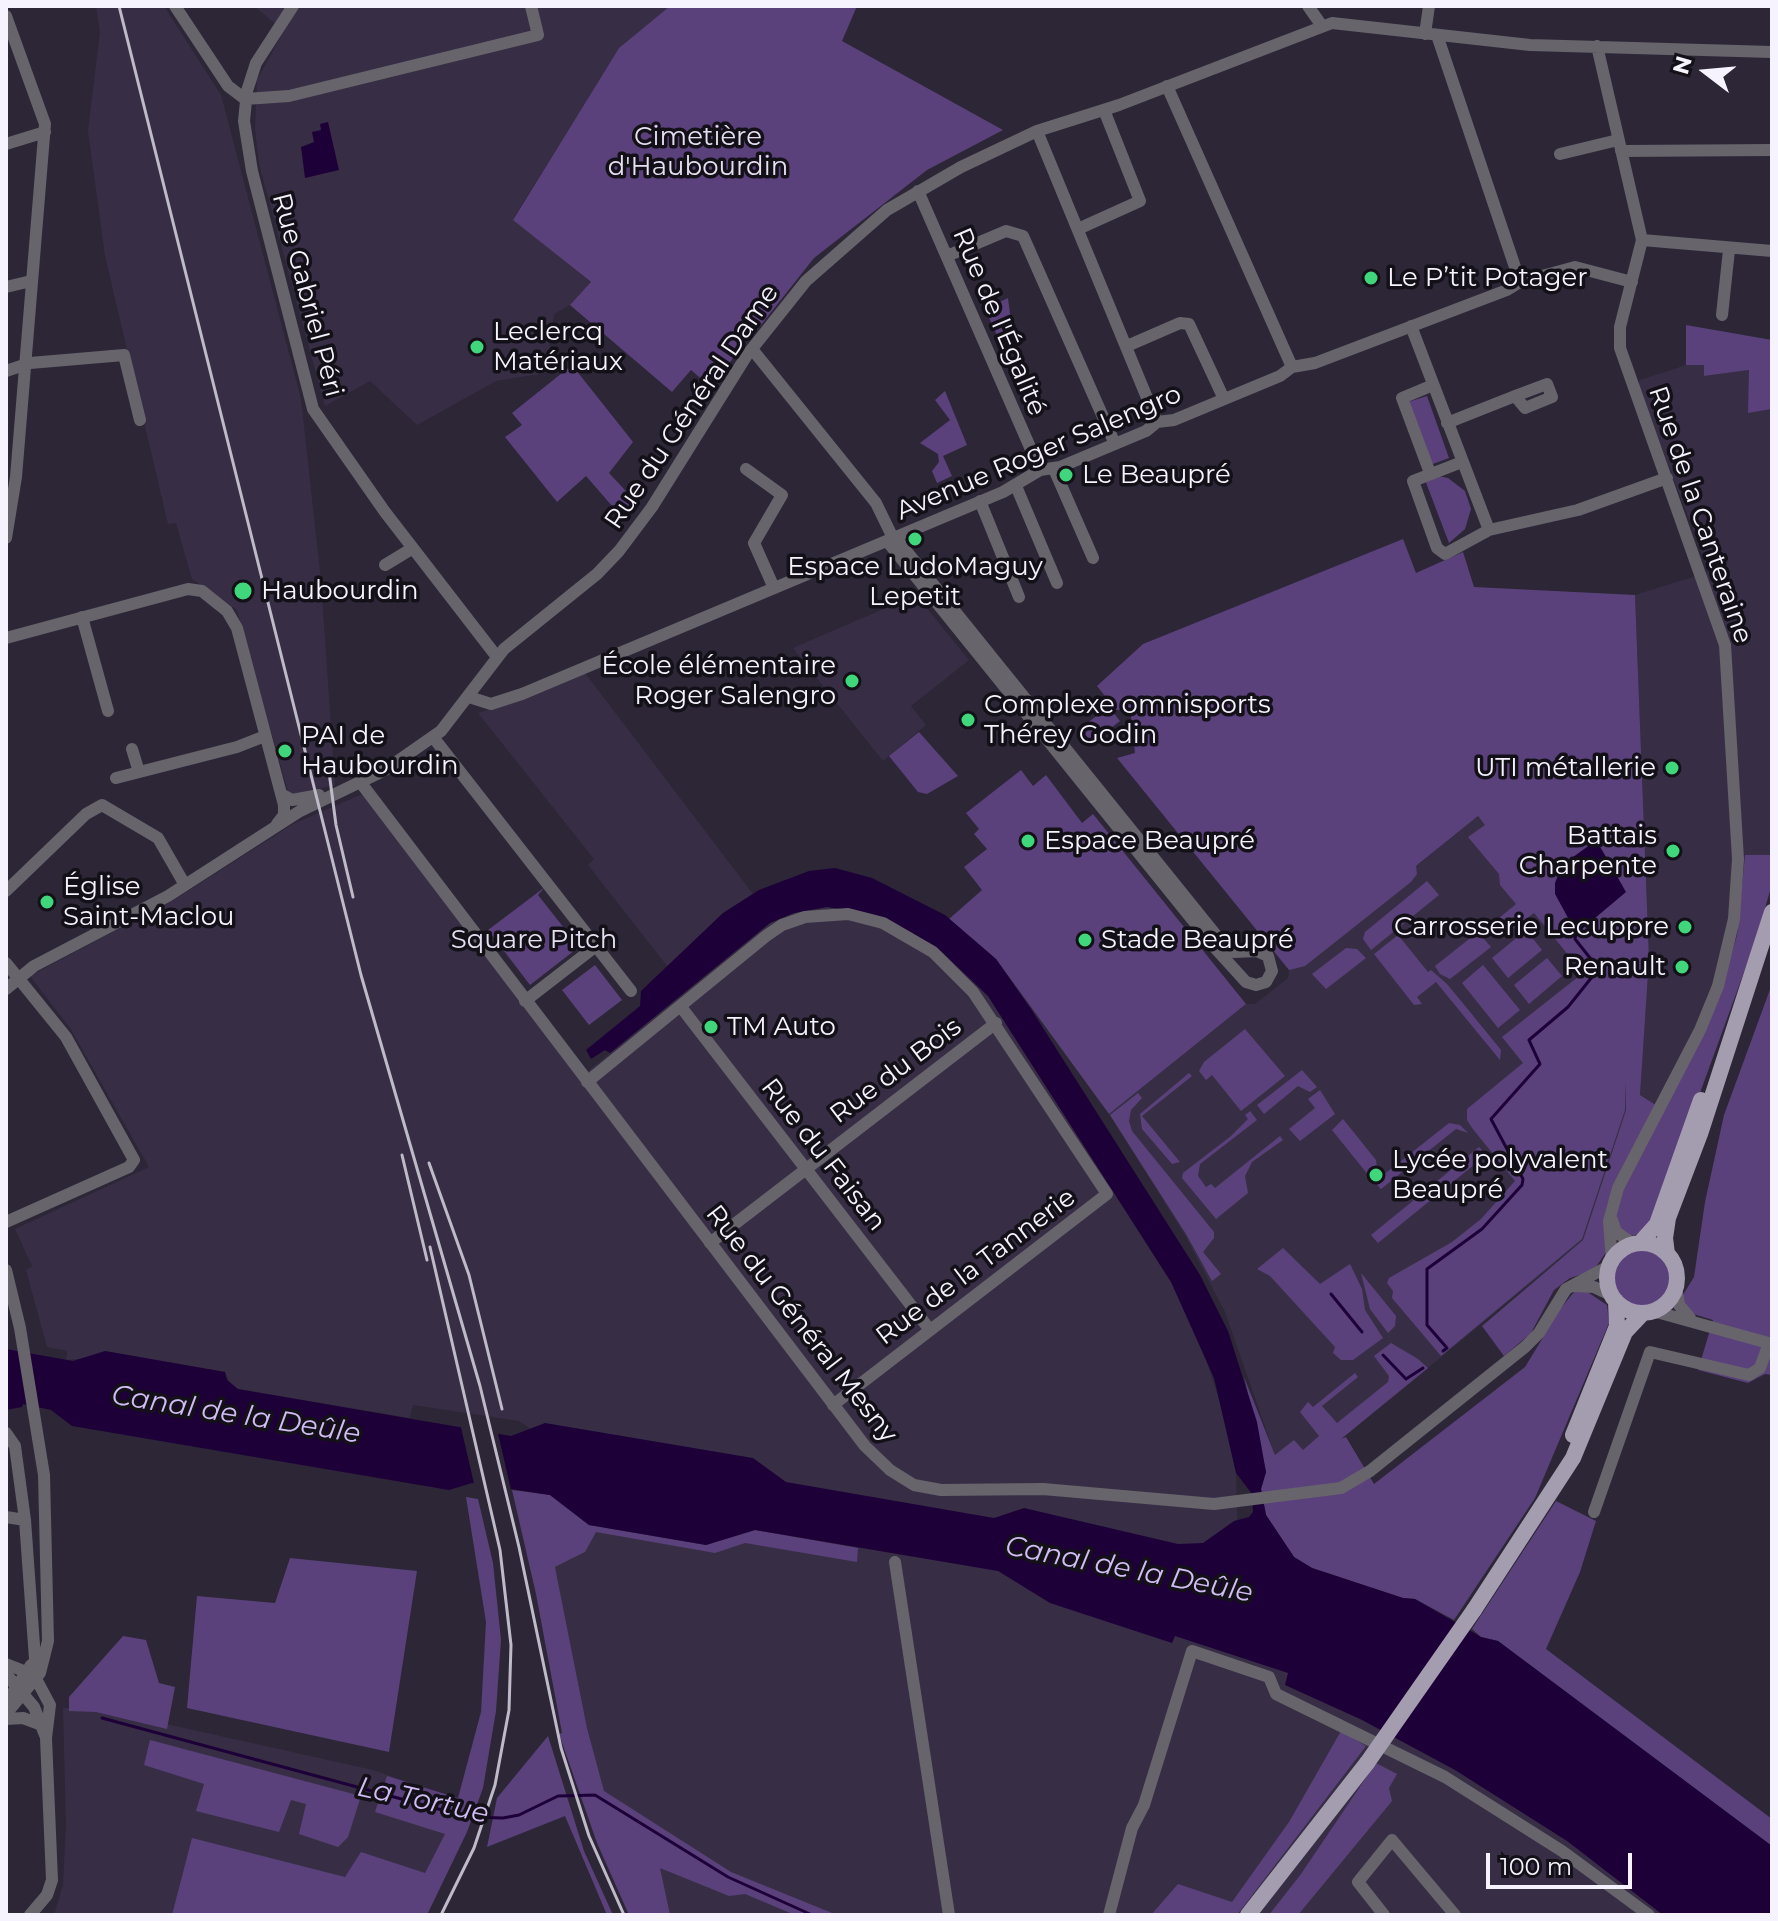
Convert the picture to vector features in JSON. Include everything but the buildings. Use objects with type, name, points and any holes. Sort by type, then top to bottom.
[{"type":"main road","points":[[1667,1254],[1665,1238],[1668,1218],[1772,912]]},
{"type":"main road","points":[[1520,1544],[1564,1456],[1617,1326],[1614,1298],[1607,1281],[1610,1263],[1657,1224],[1684,1142],[1737,1018]]},
{"type":"main road","points":[[1260,1915],[1313,1847],[1367,1763],[1520,1544],[1573,1458],[1625,1332],[1648,1312],[1669,1300],[1676,1286],[1675,1267],[1667,1254],[1654,1245],[1636,1244]]},
{"type":"main road","points":[[1614,1298],[1628,1310],[1648,1312]]},
{"type":"main road","points":[[1248,1915],[1367,1763]]},
{"type":"street","points":[[175,6],[228,86],[245,99],[289,96],[538,35],[531,6]]},
{"type":"street","points":[[245,99],[259,57],[293,6]]},
{"type":"street","points":[[1308,6],[1322,26]]},
{"type":"street","points":[[1429,6],[1431,35],[1520,282]]},
{"type":"street","points":[[6,538],[16,477],[23,364],[45,132],[43,111],[7,22]]},
{"type":"street","name":"Rue du Général Dame","points":[[355,785],[433,737],[469,697],[497,657],[619,551],[652,507],[752,349],[806,281],[887,210],[918,191],[1037,131],[1104,110],[1322,26],[1337,23],[1476,40],[1772,52]]},
{"type":"street","points":[[1597,46],[1642,240],[1729,250],[1772,251]]},
{"type":"street","points":[[1167,86],[1292,367]]},
{"type":"street","name":"Rue Gabriel Péri","points":[[245,99],[244,121],[249,159],[313,409],[413,548],[497,657]]},
{"type":"street","points":[[1078,229],[1140,201],[1104,110]]},
{"type":"street","points":[[1037,131],[1157,422]]},
{"type":"street","points":[[6,144],[45,132]]},
{"type":"street","points":[[1560,154],[1619,146],[1772,150]]},
{"type":"street","name":"Rue de l'Égalité","points":[[918,191],[1040,470]]},
{"type":"street","points":[[947,256],[1006,231],[1023,236],[1115,444]]},
{"type":"street","name":"Rue de la Canteraine","points":[[1610,1263],[1610,1213],[1633,1154],[1715,997],[1729,949],[1737,889],[1725,645],[1620,348],[1620,327],[1642,240]]},
{"type":"street","points":[[1722,315],[1729,250]]},
{"type":"street","name":"Avenue Roger Salengro","points":[[469,697],[487,704],[510,698],[1016,486],[1040,470],[1054,469],[1146,431],[1157,422],[1174,420],[1280,376],[1292,367],[1305,366],[1507,290],[1520,282],[1575,267],[1632,282]]},
{"type":"street","points":[[6,287],[31,281]]},
{"type":"street","points":[[1127,346],[1180,323],[1189,324],[1224,399]]},
{"type":"street","points":[[1411,326],[1489,530]]},
{"type":"street","points":[[752,349],[880,507],[891,539],[1216,949],[1246,982],[1256,985],[1266,982],[1272,971],[1268,956],[1257,951],[1234,952],[1224,945],[891,539]]},
{"type":"street","points":[[6,371],[23,364],[124,355],[140,420]]},
{"type":"street","points":[[1430,473],[1402,398],[1433,385]]},
{"type":"street","points":[[1447,423],[1515,396]]},
{"type":"street","points":[[1462,462],[1418,477],[1413,484],[1439,551],[1448,554],[1489,530],[1578,510],[1667,478]]},
{"type":"street","points":[[746,469],[782,495],[754,540],[774,588]]},
{"type":"street","points":[[1054,469],[1093,558]]},
{"type":"street","points":[[1016,486],[1057,583]]},
{"type":"street","points":[[980,501],[1019,597]]},
{"type":"street","points":[[385,565],[413,548]]},
{"type":"street","points":[[6,638],[192,589],[202,591],[233,618],[281,794],[284,815],[265,833]]},
{"type":"street","points":[[82,617],[108,711]]},
{"type":"street","points":[[116,778],[237,747],[265,736]]},
{"type":"street","points":[[433,737],[631,991]]},
{"type":"street","points":[[132,749],[139,772]]},
{"type":"street","points":[[281,794],[295,800],[355,785]]},
{"type":"street","points":[[6,989],[18,976],[185,885],[303,809],[355,785]]},
{"type":"street","name":"Rue du Général Mesny","points":[[355,785],[525,1001],[833,1405],[879,1461],[922,1488],[1027,1489],[1234,1503],[1334,1490],[1370,1471],[1533,1339],[1558,1298],[1571,1286],[1610,1263]]},
{"type":"street","points":[[6,891],[59,840],[102,805],[158,838],[185,885]]},
{"type":"street","points":[[587,1082],[782,925],[823,914],[848,914],[883,923],[933,952],[960,977],[996,1023]]},
{"type":"street","points":[[525,1001],[596,946]]},
{"type":"street","points":[[6,963],[66,1037],[134,1162],[129,1167],[6,1222]]},
{"type":"street","name":"Rue du Faisan","points":[[681,1007],[930,1330]]},
{"type":"street","name":"Rue du Bois","points":[[710,1243],[996,1023]]},
{"type":"street","name":"Rue de la Tannerie","points":[[833,1405],[1107,1194],[996,1023]]},
{"type":"street","points":[[1610,1213],[1616,1232],[1636,1244]]},
{"type":"street","points":[[6,1270],[39,1434],[47,1512],[48,1649],[6,1716],[42,1725]]},
{"type":"street","points":[[1571,1286],[1594,1287],[1614,1298]]},
{"type":"street","points":[[1676,1286],[1683,1312],[1696,1321]]},
{"type":"street","points":[[1594,1512],[1650,1352],[1749,1375],[1760,1368],[1771,1343],[1696,1321],[1648,1312]]},
{"type":"street","points":[[8,1434],[15,1446],[25,1520],[33,1669],[50,1705],[46,1738],[52,1880],[47,1895],[30,1915]]},
{"type":"street","points":[[6,1517],[25,1520]]},
{"type":"street","points":[[895,1562],[949,1915]]},
{"type":"street","points":[[33,1669],[43,1637],[47,1608]]},
{"type":"street","points":[[1109,1915],[1132,1828],[1144,1805],[1192,1651],[1269,1677],[1276,1694],[1445,1777],[1562,1851],[1649,1915]]},
{"type":"street","points":[[6,1664],[33,1669]]},
{"type":"street","points":[[6,1674],[22,1690],[46,1738]]},
{"type":"street","points":[[6,1703],[22,1690]]},
{"type":"street","points":[[1384,1915],[1358,1882],[1392,1840],[1455,1915]]},
{"type":"shaded area","points":[[96,6],[164,6],[221,95],[301,399],[321,581],[335,785],[289,795],[237,610],[192,579],[176,523],[168,524],[105,256],[88,131],[100,32]]},
{"type":"shaded area","points":[[254,6],[670,6],[619,48],[513,219],[591,283],[570,305],[554,314],[546,373],[496,381],[417,425],[370,381],[325,406],[259,164],[255,129],[257,80],[284,31]]},
{"type":"shaded area","points":[[1686,365],[1705,365],[1705,376],[1749,370],[1749,413],[1772,409],[1772,855],[1745,855],[1737,935],[1716,1006],[1662,1109],[1640,1095],[1649,959],[1635,595],[1709,572],[1638,385],[1640,380]]},
{"type":"shaded area","points":[[916,595],[969,660],[911,706],[926,725],[883,761],[793,648]]},
{"type":"shaded area","points":[[585,673],[753,894],[723,913],[668,967],[588,865],[594,859],[478,713],[517,702]]},
{"type":"shaded area","points":[[367,792],[582,1076],[770,923],[794,913],[827,907],[872,914],[942,952],[988,996],[1171,1282],[1198,1335],[1225,1418],[1236,1473],[1238,1558],[1405,1738],[1689,1915],[647,1915],[609,1811],[587,1728],[555,1567],[585,1552],[607,1481],[519,1421],[413,1405],[410,1418],[238,1389],[231,1385],[225,1372],[105,1351],[90,1358],[66,1360],[67,1351],[47,1347],[26,1270],[32,1266],[15,1229],[149,1167],[70,1028],[30,976],[177,898],[293,824]]},
{"type":"shaded area","name":"Lycée polyvalent Beaupré","points":[[1478,816],[1534,882],[1624,1029],[1626,1110],[1583,1240],[1303,1471],[1276,1458],[1225,1312],[1185,1235],[1109,1114],[1246,1004],[1255,1004],[1288,978],[1289,970]]},
{"type":"shaded area","points":[[90,1707],[373,1770],[458,1799],[452,1821],[403,1915],[54,1915],[63,1885],[66,1825],[63,1708]]},
{"type":"green space","name":"Cimetière d'Haubourdin","points":[[670,6],[857,6],[842,41],[1003,130],[927,170],[814,258],[753,335],[749,333],[713,389],[691,370],[672,392],[570,305],[591,282],[513,220],[619,48]]},
{"type":"green space","points":[[1008,298],[1013,336],[1000,342],[985,309]]},
{"type":"green space","points":[[1686,325],[1772,340],[1772,409],[1748,413],[1749,370],[1704,376],[1704,365],[1686,365]]},
{"type":"green space","points":[[572,365],[633,442],[609,473],[638,504],[625,521],[586,476],[557,502],[505,437],[522,425],[512,413]]},
{"type":"green space","points":[[945,391],[967,445],[943,456],[952,476],[937,483],[932,471],[939,462],[938,454],[920,443],[950,420],[935,400]]},
{"type":"green space","points":[[1427,396],[1449,458],[1430,465],[1408,402]]},
{"type":"green space","points":[[1438,476],[1448,478],[1465,491],[1471,509],[1465,529],[1449,543],[1425,480]]},
{"type":"green space","points":[[1403,539],[1416,573],[1463,552],[1474,587],[1635,595],[1649,959],[1640,1095],[1662,1109],[1716,1006],[1737,935],[1745,855],[1772,855],[1772,884],[1756,939],[1652,1225],[1641,1234],[1629,1236],[1621,1231],[1593,1271],[1570,1278],[1554,1290],[1531,1333],[1504,1356],[1482,1326],[1583,1240],[1626,1110],[1625,1082],[1625,1110],[1582,1239],[1441,1356],[1392,1298],[1393,1291],[1387,1283],[1389,1278],[1452,1242],[1481,1219],[1515,1181],[1472,1128],[1467,1120],[1467,1109],[1523,1063],[1502,1037],[1583,973],[1534,913],[1509,932],[1498,919],[1516,904],[1500,885],[1499,874],[1468,837],[1485,825],[1478,816],[1416,866],[1417,874],[1411,882],[1305,966],[1289,970],[1117,758],[1135,753],[1130,709],[1116,710],[1097,686],[1143,644]]},
{"type":"green space","points":[[1109,707],[1120,721],[1092,743],[1080,728]]},
{"type":"green space","points":[[919,732],[958,776],[927,794],[918,792],[889,756]]},
{"type":"green space","name":"Stade Beaupré","points":[[1021,770],[1033,786],[1046,775],[1082,823],[1093,814],[1246,1004],[1109,1114],[996,959],[949,919],[982,890],[964,867],[987,849],[974,834],[979,829],[966,813]]},
{"type":"green space","points":[[1427,881],[1439,895],[1371,950],[1363,939],[1365,932]]},
{"type":"green space","name":"Square Pitch","points":[[545,887],[538,895],[579,947],[530,985],[488,930]]},
{"type":"green space","points":[[1526,930],[1542,950],[1508,978],[1492,958]]},
{"type":"green space","points":[[1478,932],[1491,947],[1450,979],[1440,974],[1435,966]]},
{"type":"green space","points":[[1398,935],[1428,972],[1431,970],[1447,984],[1466,1007],[1501,1050],[1500,1060],[1436,982],[1417,997],[1422,1004],[1414,1005],[1374,954]]},
{"type":"green space","points":[[1346,948],[1357,949],[1366,958],[1326,989],[1312,974]]},
{"type":"green space","points":[[1547,958],[1562,976],[1529,1004],[1514,985]]},
{"type":"green space","points":[[595,965],[622,1000],[589,1025],[562,990]]},
{"type":"green space","points":[[1483,965],[1520,1010],[1498,1028],[1462,983]]},
{"type":"green space","points":[[1772,984],[1772,1375],[1765,1374],[1748,1383],[1698,1370],[1713,1320],[1687,1312],[1681,1298],[1694,1277],[1705,1202],[1724,1115]]},
{"type":"green space","points":[[1245,1029],[1285,1076],[1241,1111],[1212,1075],[1206,1080],[1199,1071],[1204,1062]]},
{"type":"green space","points":[[1302,1070],[1317,1087],[1310,1092],[1298,1086],[1264,1114],[1257,1105]]},
{"type":"green space","points":[[1189,1073],[1192,1076],[1142,1116],[1180,1162],[1172,1164],[1142,1129],[1140,1114]]},
{"type":"green space","points":[[1320,1090],[1335,1114],[1300,1141],[1289,1129],[1315,1108],[1308,1099]]},
{"type":"green space","points":[[1138,1093],[1142,1098],[1131,1110],[1129,1121],[1132,1131],[1214,1232],[1214,1238],[1203,1252],[1221,1274],[1212,1281],[1186,1234],[1110,1115]]},
{"type":"green space","points":[[1250,1111],[1257,1120],[1200,1164],[1198,1176],[1206,1187],[1211,1184],[1215,1188],[1280,1136],[1283,1140],[1252,1162],[1245,1176],[1248,1193],[1216,1219],[1182,1178],[1183,1173],[1231,1136],[1248,1119],[1245,1115]]},
{"type":"green space","points":[[1343,1119],[1376,1160],[1377,1168],[1369,1176],[1332,1130]]},
{"type":"green space","points":[[1449,1123],[1460,1125],[1468,1133],[1456,1129],[1381,1189],[1378,1186],[1377,1180]]},
{"type":"green space","points":[[1479,1147],[1486,1155],[1378,1243],[1371,1235]]},
{"type":"green space","points":[[1283,1248],[1320,1284],[1350,1264],[1362,1289],[1365,1310],[1383,1338],[1353,1360],[1341,1360],[1333,1353],[1335,1347],[1270,1276],[1257,1269]]},
{"type":"green space","points":[[1642,1250],[1662,1258],[1670,1278],[1662,1298],[1642,1306],[1622,1298],[1614,1278],[1622,1258]]},
{"type":"green space","points":[[1361,1273],[1396,1316],[1395,1326],[1388,1333],[1370,1309]]},
{"type":"green space","points":[[1586,1291],[1607,1305],[1609,1323],[1535,1498],[1454,1620],[1415,1599],[1403,1598],[1312,1568],[1294,1557],[1266,1515],[1261,1489],[1266,1472],[1244,1377],[1275,1455],[1294,1440],[1303,1450],[1319,1436],[1300,1412],[1308,1402],[1313,1407],[1355,1373],[1358,1377],[1322,1406],[1337,1423],[1388,1382],[1389,1376],[1374,1356],[1391,1343],[1418,1359],[1428,1368],[1341,1439],[1346,1437],[1374,1484],[1525,1367],[1561,1308],[1574,1292]]},
{"type":"green space","points":[[512,1490],[550,1495],[589,1525],[706,1545],[755,1530],[858,1548],[857,1562],[745,1543],[715,1553],[596,1532],[585,1552],[555,1567],[587,1728],[604,1791],[731,1872],[837,1915],[795,1915],[745,1894],[729,1896],[660,1868],[670,1915],[629,1915],[597,1843],[559,1734],[562,1733],[536,1594]]},
{"type":"green space","points":[[466,1497],[478,1499],[493,1563],[501,1640],[496,1711],[483,1788],[467,1832],[427,1915],[172,1915],[192,1838],[345,1877],[361,1852],[425,1873],[445,1834],[375,1812],[387,1776],[458,1798],[481,1712],[486,1622]]},
{"type":"green space","points":[[1556,1501],[1596,1521],[1580,1572],[1546,1649],[1772,1819],[1772,1846],[1498,1641],[1481,1637],[1472,1629]]},
{"type":"green space","points":[[290,1558],[417,1571],[389,1752],[187,1708],[197,1596],[275,1603]]},
{"type":"green space","points":[[123,1636],[146,1640],[159,1683],[175,1687],[167,1729],[96,1712],[69,1711],[69,1697]]},
{"type":"green space","points":[[1341,1731],[1366,1746],[1237,1915],[1151,1915],[1178,1884],[1232,1902],[1289,1822]]},
{"type":"green space","points":[[548,1736],[584,1851],[613,1915],[607,1915],[565,1816],[487,1847],[497,1798]]},
{"type":"green space","points":[[150,1740],[361,1796],[348,1837],[338,1847],[299,1834],[306,1804],[291,1800],[279,1832],[196,1811],[204,1784],[144,1765]]},
{"type":"green space","points":[[1376,1763],[1397,1774],[1389,1788],[1392,1801],[1298,1915],[1269,1915],[1301,1874]]},
{"type":"water","points":[[328,122],[339,170],[305,178],[301,147],[314,142],[312,132],[321,130],[320,124]]},
{"type":"water","points":[[1591,844],[1598,844],[1626,892],[1582,929],[1573,927],[1555,894],[1555,883],[1562,865]]},
{"type":"water","name":"Canal de la Deûle","points":[[835,868],[872,878],[945,915],[996,959],[1031,1009],[1200,1275],[1228,1331],[1257,1422],[1266,1472],[1261,1489],[1266,1515],[1294,1557],[1312,1568],[1403,1598],[1415,1599],[1481,1637],[1498,1641],[1772,1846],[1772,1915],[1663,1915],[1567,1841],[1455,1770],[1362,1720],[1285,1685],[1288,1673],[1175,1636],[1172,1643],[1050,1603],[998,1571],[755,1530],[706,1545],[589,1525],[550,1495],[472,1483],[449,1490],[72,1426],[51,1410],[23,1404],[22,1407],[6,1410],[6,1349],[73,1361],[105,1351],[225,1372],[227,1380],[238,1389],[511,1436],[545,1423],[753,1458],[786,1482],[994,1518],[1024,1508],[1178,1544],[1203,1543],[1234,1521],[1249,1517],[1253,1512],[1252,1494],[1236,1473],[1214,1378],[1171,1282],[988,996],[942,952],[872,914],[827,907],[794,913],[770,923],[610,1053],[605,1050],[591,1059],[586,1050],[640,1006],[641,991],[723,913],[759,890],[809,871]]},
{"type":"pier","points":[[460,1423],[497,1429],[512,1494],[475,1488]]},
{"type":"waterway","points":[[1443,1351],[1447,1348],[1427,1325],[1427,1269],[1482,1229],[1522,1185],[1523,1179],[1491,1119],[1540,1064],[1529,1040],[1568,1007],[1596,972],[1594,963],[1575,939],[1577,928]]},
{"type":"waterway","points":[[1331,1294],[1362,1332]]},
{"type":"waterway","points":[[1383,1355],[1406,1379],[1423,1368]]},
{"type":"waterway","name":"La Tortue","points":[[102,1718],[468,1817],[503,1818],[519,1815],[558,1796],[595,1795],[728,1877],[812,1915]]},
{"type":"railway","points":[[119,6],[361,975],[480,1386],[519,1547],[561,1748],[589,1836],[624,1915]]},
{"type":"railway","points":[[328,764],[336,825],[353,897]]},
{"type":"railway","points":[[402,1155],[427,1260]]},
{"type":"railway","points":[[429,1163],[469,1275],[502,1409]]},
{"type":"railway","points":[[430,1247],[500,1550],[511,1645],[509,1710],[495,1785],[474,1848],[441,1915]]},
{"type":"place","name":"Le P’tit Potager","points":[[1371,278]]},
{"type":"place","name":"Leclercq Matériaux","points":[[477,347]]},
{"type":"place","name":"Le Beaupré","points":[[1066,475]]},
{"type":"place","name":"Espace LudoMaguy Lepetit","points":[[915,539]]},
{"type":"place","name":"Haubourdin","points":[[243,591]]},
{"type":"place","name":"École élémentaire Roger Salengro","points":[[852,681]]},
{"type":"place","name":"Complexe omnisports Thérey Godin","points":[[968,720]]},
{"type":"place","name":"PAI de Haubourdin","points":[[285,751]]},
{"type":"place","name":"UTI métallerie","points":[[1672,768]]},
{"type":"place","name":"Espace Beaupré","points":[[1028,841]]},
{"type":"place","name":"Battais Charpente","points":[[1673,851]]},
{"type":"place","name":"Église Saint-Maclou","points":[[47,902]]},
{"type":"place","name":"Carrosserie Lecuppre","points":[[1685,927]]},
{"type":"place","name":"Stade Beaupré","points":[[1085,940]]},
{"type":"place","name":"Renault","points":[[1682,967]]},
{"type":"place","name":"TM Auto","points":[[711,1027]]},
{"type":"place","name":"Lycée polyvalent Beaupré","points":[[1376,1175]]}]
